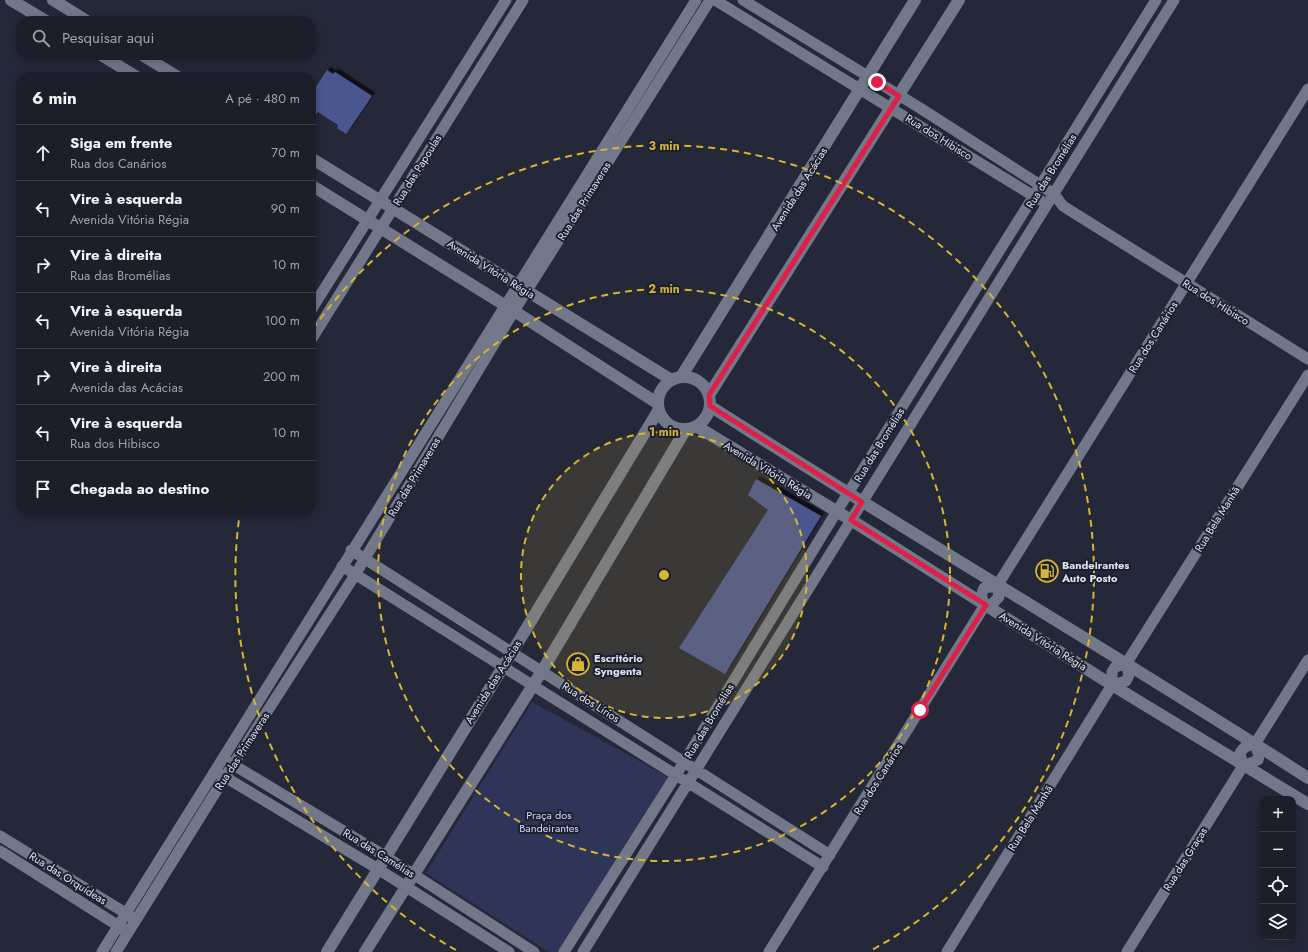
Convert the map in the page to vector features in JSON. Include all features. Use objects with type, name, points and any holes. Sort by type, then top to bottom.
[{"type":"street","points":[[11,0],[38,16]]},
{"type":"street","points":[[53,0],[79,16]]},
{"type":"street","name":"Rua das Papoulas","points":[[316,302],[506,0]]},
{"type":"street","name":"Rua das Papoulas","points":[[316,332],[523,0]]},
{"type":"street","name":"Rua das Primaveras","points":[[522,288],[696,0]]},
{"type":"street","name":"Rua das Primaveras","points":[[102,952],[351,550],[710,0]]},
{"type":"street","name":"Rua dos Hibisco","points":[[715,0],[1035,197],[1048,204],[1063,206]]},
{"type":"street","name":"Rua dos Hibisco","points":[[743,0],[1054,194],[1063,206],[1308,359]]},
{"type":"street","name":"Avenida das Acácias","points":[[675,378],[861,90],[915,0]]},
{"type":"street","points":[[365,952],[542,671],[691,428],[708,414],[709,401],[959,0]]},
{"type":"street","name":"Rua das Bromélias","points":[[564,952],[685,762],[837,512],[1035,197],[1156,0]]},
{"type":"street","name":"Rua das Bromélias","points":[[583,952],[698,770],[862,502],[1174,0]]},
{"type":"street","points":[[109,60],[129,72]]},
{"type":"street","points":[[150,60],[170,72]]},
{"type":"street","name":"Rua dos Canários","points":[[997,586],[1308,89]]},
{"type":"street","name":"Avenida Vitória Régia","points":[[316,161],[522,288],[675,378]]},
{"type":"street","points":[[316,187],[380,229],[509,308],[658,407]]},
{"type":"street","name":"Rua das Primaveras","points":[[116,952],[225,777],[365,559],[509,308]]},
{"type":"street","name":"Rua Bela Manhã","points":[[947,952],[1112,685],[1112,672],[1115,667],[1126,664],[1308,375]]},
{"type":"street","points":[[691,428],[673,428],[662,418],[658,407],[663,387],[675,378],[694,379],[700,382],[709,401]]},
{"type":"street","name":"Avenida Vitória Régia","points":[[709,401],[848,495],[862,502],[1126,664],[1308,778]]},
{"type":"street","name":"Avenida das Acácias","points":[[327,952],[503,667],[658,407]]},
{"type":"street","name":"Avenida Vitória Régia","points":[[691,428],[851,520],[1112,685],[1243,766],[1308,804]]},
{"type":"street","name":"Rua dos Lírios","points":[[351,550],[830,855]]},
{"type":"street","name":"Rua dos Lírios","points":[[342,566],[823,867]]},
{"type":"street","points":[[986,605],[982,599],[984,588],[997,586]]},
{"type":"street","name":"Rua dos Canários","points":[[769,952],[986,605]]},
{"type":"street","points":[[1255,744],[1259,756],[1258,760],[1243,766],[1240,753],[1242,749],[1255,744],[1308,660]]},
{"type":"street","name":"Rua das Camélias","points":[[222,758],[385,856],[534,952]]},
{"type":"street","name":"Rua das Graças","points":[[1128,952],[1243,766]]},
{"type":"street","name":"Rua das Camélias","points":[[214,771],[378,869],[508,952]]},
{"type":"street","name":"Rua das Orquídeas","points":[[0,836],[136,920]]},
{"type":"street","name":"Rua das Orquídeas","points":[[0,852],[129,932]]},
{"type":"green space","name":"Praça dos Bandeirantes","points":[[532,702],[668,777],[558,952],[549,952],[426,873]]},
{"type":"building","points":[[327,70],[333,74],[335,72],[372,96],[346,134],[337,128],[338,125],[318,112],[316,115],[316,86]]},
{"type":"building","points":[[756,479],[821,516],[725,674],[679,648],[768,510],[748,495]]},
{"type":"place","name":"Bandeirantes Auto Posto","points":[[1047,571]]},
{"type":"place","name":"Escritório Syngenta","points":[[578,664]]},
{"type":"route","points":[[877,82],[899,96],[709,395],[710,406],[848,495],[862,502],[851,520],[986,605],[920,710]]}]
